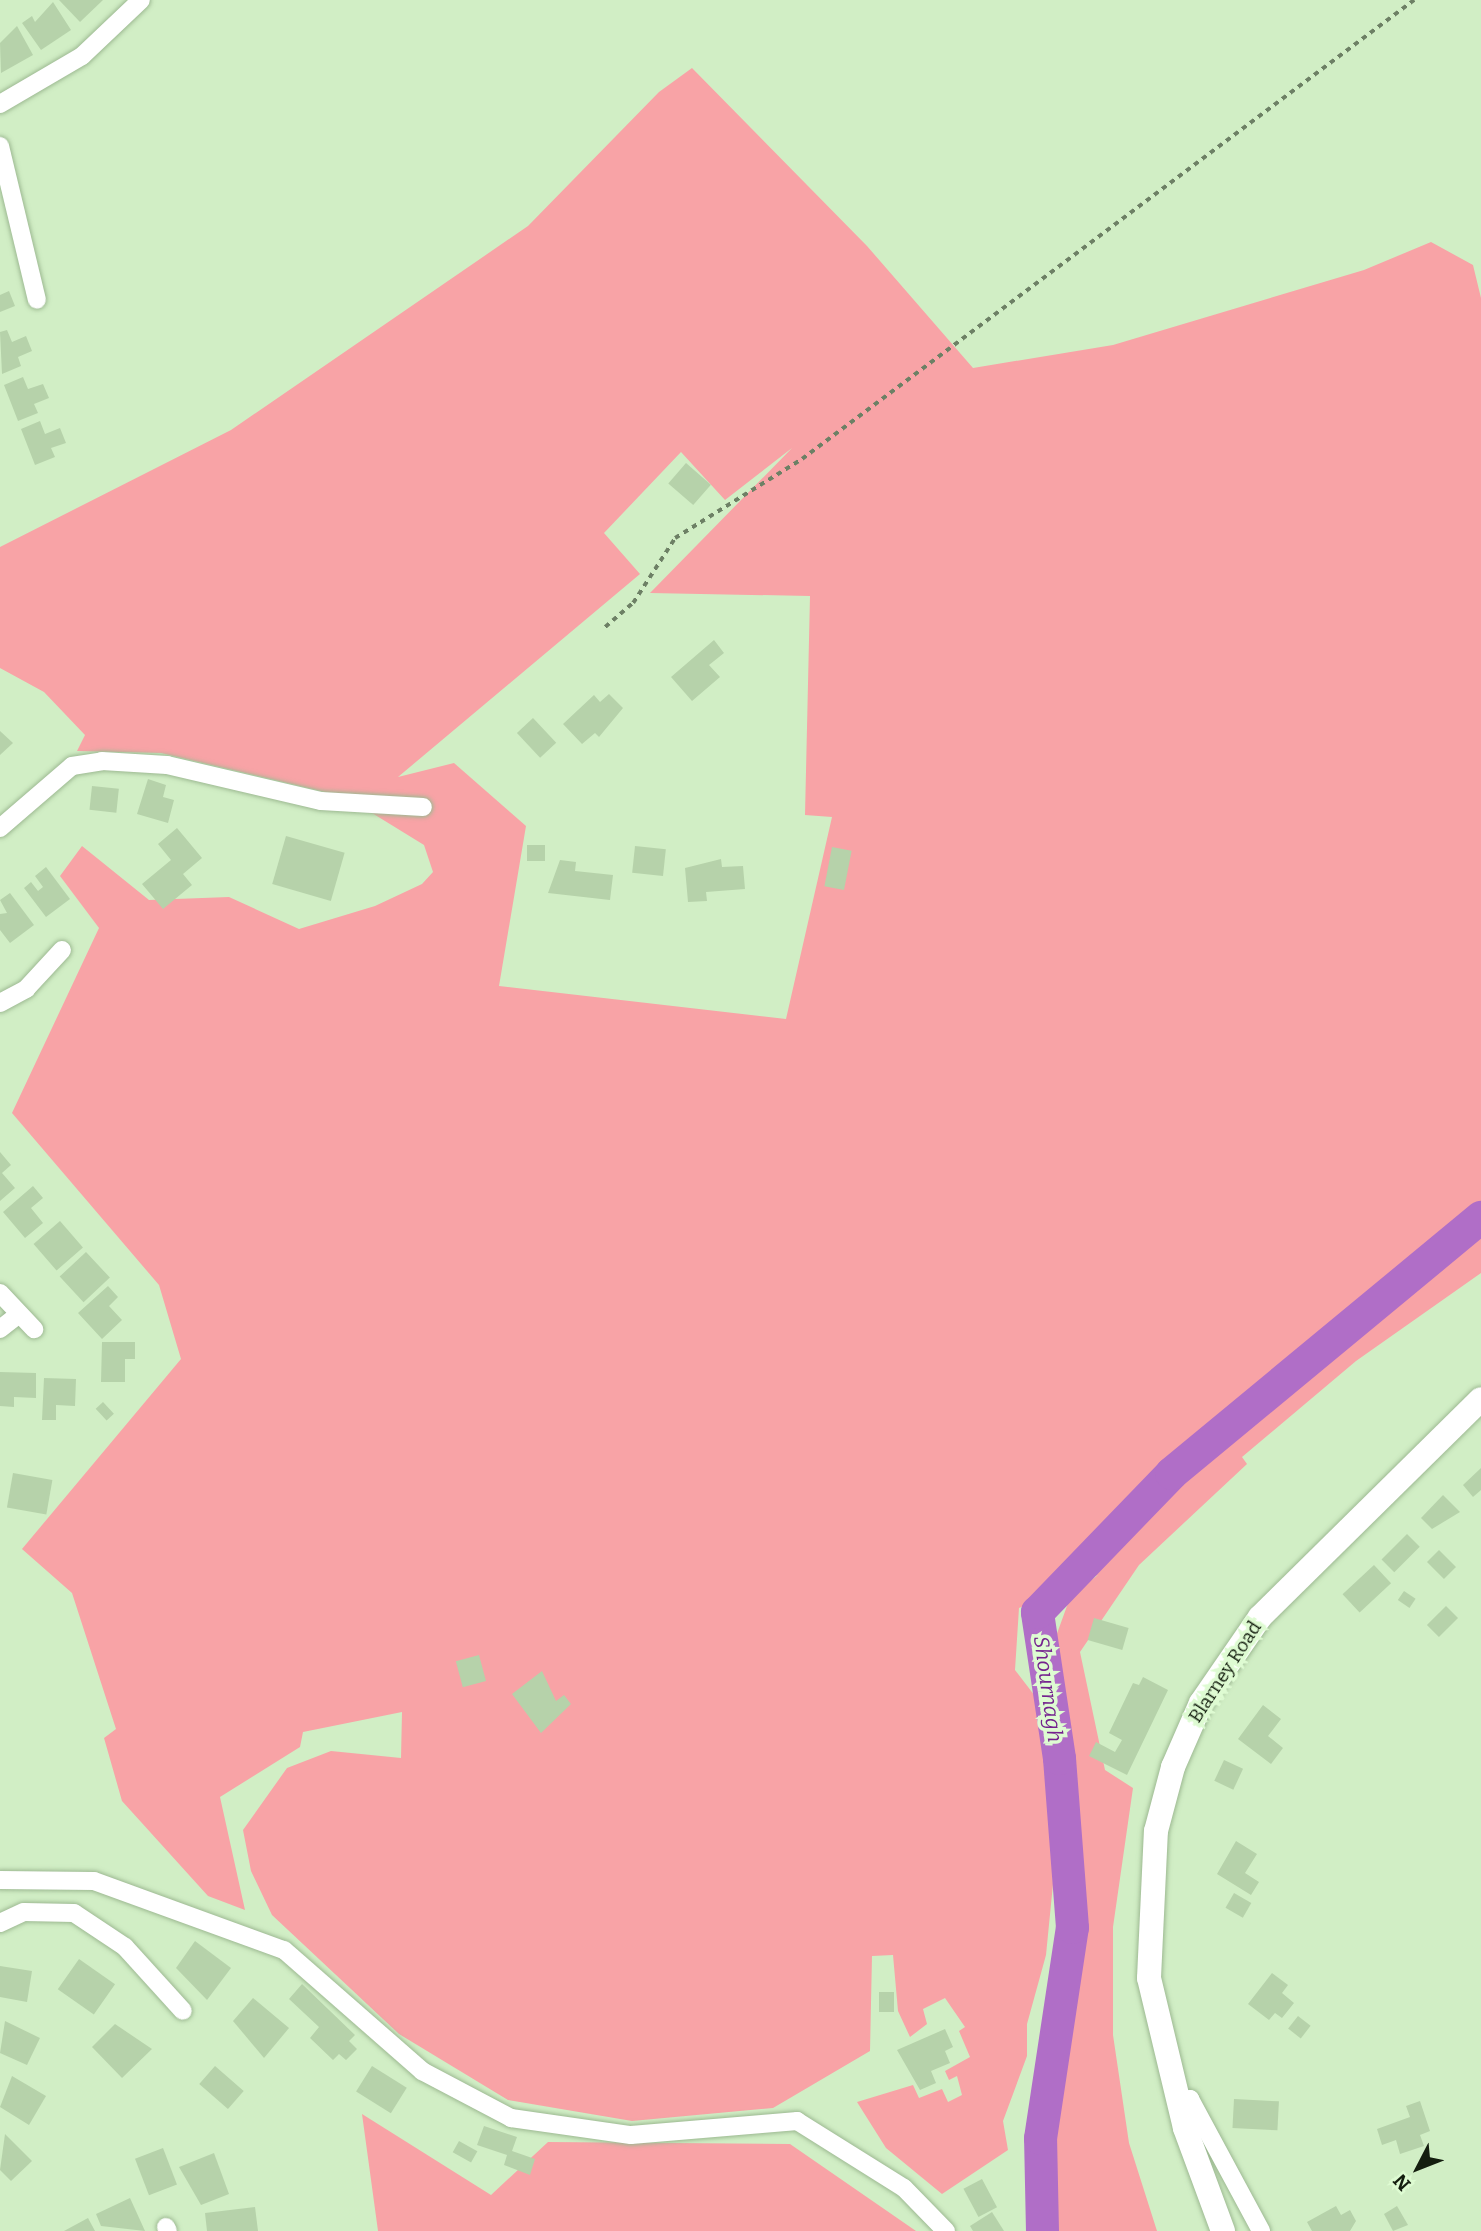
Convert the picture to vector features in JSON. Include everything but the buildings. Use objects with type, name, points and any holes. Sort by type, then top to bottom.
[{"type":"main road","name":"Blarney Road","points":[[1223,2231],[1178,2103],[1149,1978],[1148,1908],[1156,1831],[1186,1732],[1260,1617],[1481,1399]]},
{"type":"street","points":[[0,104],[82,56],[141,0]]},
{"type":"street","points":[[0,146],[37,300]]},
{"type":"street","points":[[0,828],[72,766],[102,761],[167,765],[321,801],[423,807]]},
{"type":"street","points":[[0,1003],[26,989],[62,950]]},
{"type":"street","points":[[0,1293],[34,1329]]},
{"type":"street","points":[[0,1329],[19,1314]]},
{"type":"street","points":[[24,1912],[7,1881],[94,1881],[284,1950],[422,2071],[511,2118],[631,2135],[797,2121],[886,2174],[946,2231]]},
{"type":"street","points":[[0,1923],[24,1912],[74,1913],[100,1928],[149,1969],[183,2011]]},
{"type":"street","points":[[1178,2103],[1190,2099],[1261,2231]]},
{"type":"path","points":[[605,627],[633,603],[675,538],[802,459],[1414,0]]},
{"type":"shaded area","points":[[692,68],[867,246],[973,368],[1113,345],[1364,270],[1431,242],[1473,265],[1481,298],[1481,1273],[1356,1361],[1242,1457],[1247,1464],[1139,1565],[1080,1652],[1105,1770],[1133,1788],[1113,1927],[1113,2035],[1129,2143],[1157,2231],[1052,2231],[1047,2153],[1079,1922],[1055,1639],[1071,1595],[1098,1575],[1019,1608],[1015,1670],[1038,1700],[1048,1783],[1053,1884],[1046,1955],[1027,2024],[1027,2056],[1003,2121],[1008,2150],[942,2194],[886,2148],[857,2102],[913,2085],[919,2098],[942,2089],[948,2102],[962,2095],[957,2076],[949,2080],[945,2071],[970,2057],[959,2031],[965,2027],[945,1998],[923,2009],[927,2024],[910,2037],[898,2011],[893,1955],[872,1956],[870,2051],[773,2108],[632,2121],[508,2100],[399,2034],[272,1915],[251,1871],[243,1830],[287,1768],[331,1751],[401,1758],[402,1712],[303,1732],[300,1747],[220,1797],[245,1910],[208,1896],[122,1801],[104,1738],[116,1729],[72,1593],[22,1549],[181,1359],[159,1285],[12,1113],[99,928],[60,876],[82,846],[149,900],[229,897],[299,929],[375,906],[422,884],[433,872],[424,845],[346,797],[161,753],[77,751],[85,735],[44,692],[0,668],[0,547],[231,430],[528,226],[659,92]],"holes":[[[792,448],[650,593],[810,596],[805,815],[832,817],[786,1019],[499,986],[526,826],[454,763],[398,777],[640,574],[604,533],[681,452],[725,500]]]},
{"type":"shaded area","points":[[362,2114],[491,2195],[548,2142],[790,2144],[916,2231],[378,2231]]},
{"type":"waterway","name":"Shournagh","points":[[1042,2231],[1040,2138],[1072,1927],[1059,1758],[1037,1612],[1171,1473],[1481,1217]]}]
